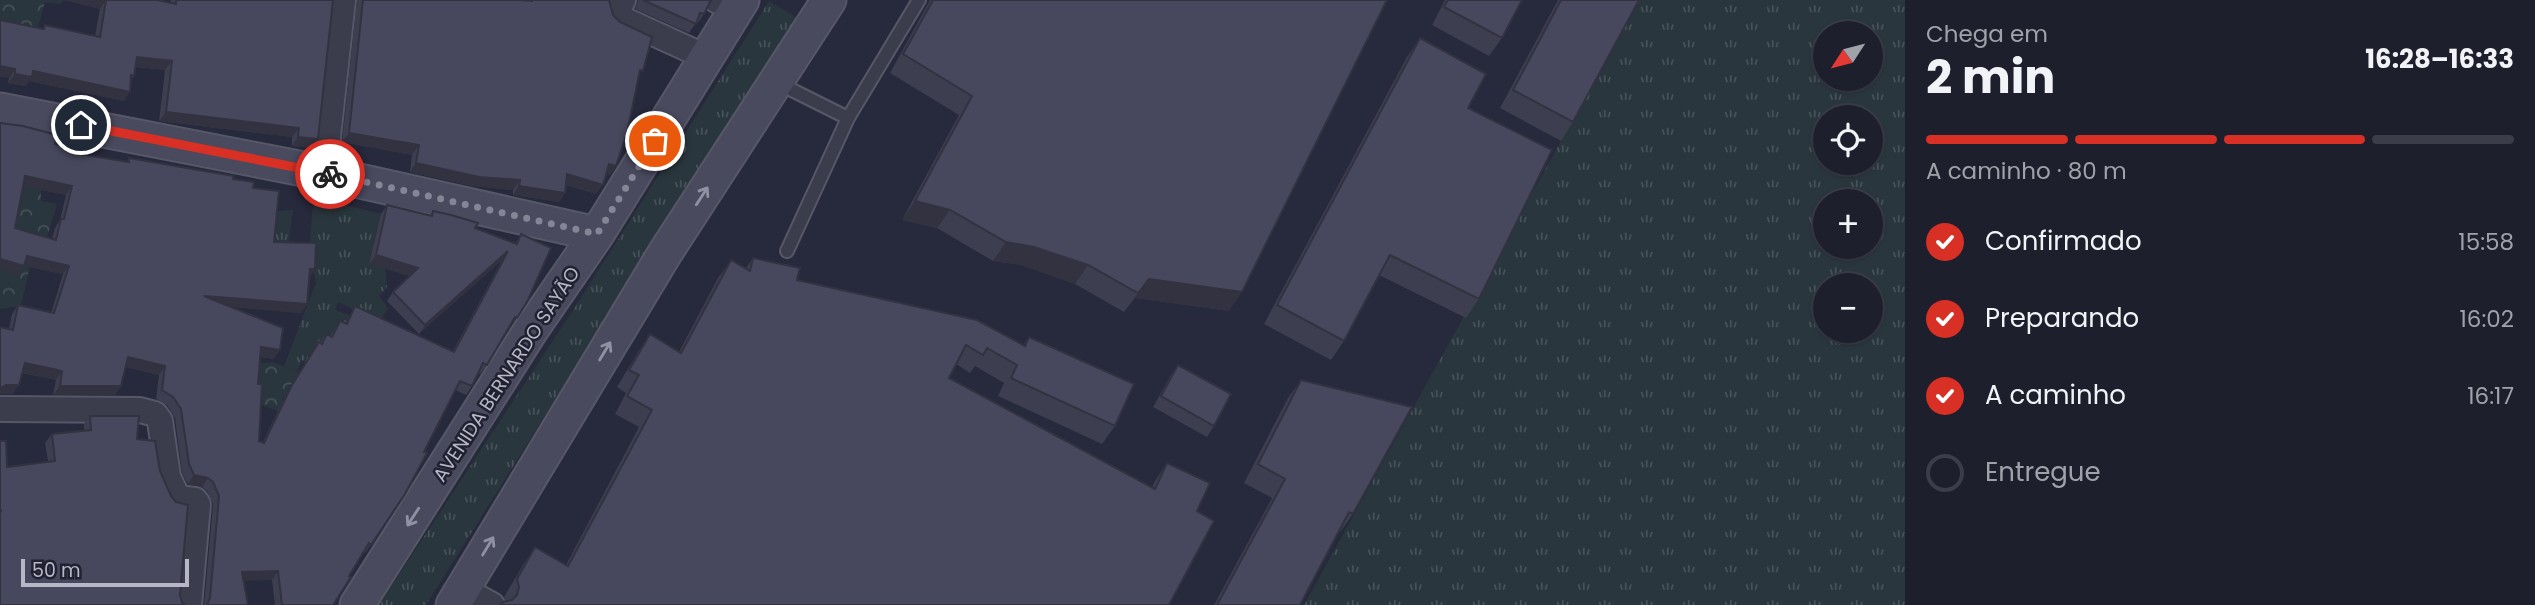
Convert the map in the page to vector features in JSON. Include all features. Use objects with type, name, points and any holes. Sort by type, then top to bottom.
[{"type":"street","points":[[324,173],[343,0]]},
{"type":"street","points":[[623,0],[617,11],[620,18],[708,58]]},
{"type":"street","points":[[492,605],[458,597],[665,253],[827,0]]},
{"type":"street","name":"AVENIDA BERNARDO SAYÃO","points":[[357,605],[708,58],[732,3]]},
{"type":"street","points":[[0,110],[324,173],[597,234]]},
{"type":"street","points":[[0,409],[140,410],[155,414],[160,421],[169,482],[178,498],[195,500],[198,504],[189,605]]},
{"type":"lane","points":[[787,251],[848,118],[919,0]]},
{"type":"lane","points":[[776,81],[848,118]]},
{"type":"green space","points":[[0,0],[64,0],[60,4],[45,2],[35,37],[0,36]]},
{"type":"green space","points":[[1639,0],[1905,0],[1905,605],[1304,605]]},
{"type":"green space","points":[[769,1],[802,21],[605,320],[426,605],[379,605],[577,304]]},
{"type":"green space","points":[[24,162],[49,166],[41,201],[57,204],[40,261],[31,261],[21,306],[0,309],[0,255]]},
{"type":"green space","points":[[314,197],[381,214],[369,264],[385,268],[387,287],[379,296],[388,308],[380,322],[338,302],[335,310],[349,315],[340,333],[307,363],[302,360],[297,371],[284,366],[316,283],[309,249]]},
{"type":"green space","points":[[293,210],[284,278],[273,263],[278,211]]},
{"type":"green space","points":[[271,362],[300,372],[282,399],[286,414],[259,404],[257,364]]},
{"type":"building","points":[[106,0],[157,0],[176,4],[176,0],[333,0],[318,139],[298,137],[299,128],[166,112],[172,61],[137,57],[134,76],[131,75],[130,92],[33,71],[32,77],[15,74],[15,69],[0,66],[0,20],[44,29],[45,25],[100,37]]},
{"type":"building","points":[[363,0],[609,0],[613,15],[620,22],[652,37],[643,71],[640,70],[627,133],[616,166],[609,164],[603,185],[567,174],[565,193],[519,186],[520,180],[479,177],[416,163],[419,145],[349,133]]},
{"type":"building","points":[[643,0],[711,0],[704,14],[700,13],[696,24]]},
{"type":"building","points":[[933,0],[1387,0],[1242,292],[1149,279],[1138,293],[1088,265],[1034,247],[1006,242],[950,210],[915,201],[972,96],[903,54]]},
{"type":"building","points":[[1448,0],[1522,0],[1502,38],[1444,7]]},
{"type":"building","points":[[1561,0],[1639,0],[1573,122],[1513,90]]},
{"type":"building","points":[[1420,38],[1486,74],[1468,108],[1552,150],[1479,299],[1390,255],[1344,341],[1277,305]]},
{"type":"building","points":[[0,123],[57,135],[55,144],[76,149],[74,153],[129,162],[129,158],[234,176],[233,179],[254,182],[253,188],[279,191],[274,242],[316,243],[315,269],[310,269],[307,304],[204,296],[283,328],[280,350],[261,347],[258,384],[262,384],[259,441],[264,443],[292,385],[319,342],[322,344],[327,334],[332,337],[340,321],[347,324],[355,306],[454,352],[508,251],[425,325],[393,292],[418,268],[376,255],[387,205],[432,216],[433,211],[451,215],[478,223],[475,228],[517,244],[521,234],[551,248],[528,300],[487,365],[483,363],[472,386],[460,381],[405,494],[371,545],[369,543],[333,605],[282,605],[278,571],[242,572],[248,605],[207,605],[210,598],[219,496],[213,482],[194,475],[189,464],[181,409],[173,397],[162,390],[165,366],[128,357],[121,386],[60,386],[62,371],[25,363],[19,385],[0,388],[0,327],[13,330],[18,305],[54,313],[69,266],[27,256],[24,266],[0,259]],"holes":[[[25,176],[72,186],[56,240],[15,228]]]},
{"type":"building","points":[[753,258],[800,268],[797,280],[977,320],[1025,346],[1029,337],[1134,384],[1115,426],[1011,378],[1017,365],[987,348],[983,355],[966,345],[949,378],[1155,489],[1167,463],[1210,483],[1197,511],[1214,521],[1169,605],[501,605],[517,595],[517,579],[535,547],[568,566],[652,410],[627,396],[639,375],[629,370],[650,334],[681,353],[731,260],[750,271]]},
{"type":"building","points":[[1178,365],[1231,394],[1214,426],[1161,396]]},
{"type":"building","points":[[1301,380],[1412,407],[1353,514],[1349,512],[1300,605],[1217,605],[1285,479],[1258,464]]},
{"type":"building","points":[[90,416],[139,416],[137,439],[155,441],[160,471],[171,496],[176,502],[188,505],[180,595],[185,605],[0,605],[0,441],[6,441],[7,467],[55,461],[52,434],[91,430]]},
{"type":"way so far","points":[[330,174],[597,234],[655,141]]},
{"type":"route","points":[[81,125],[330,174]]}]
